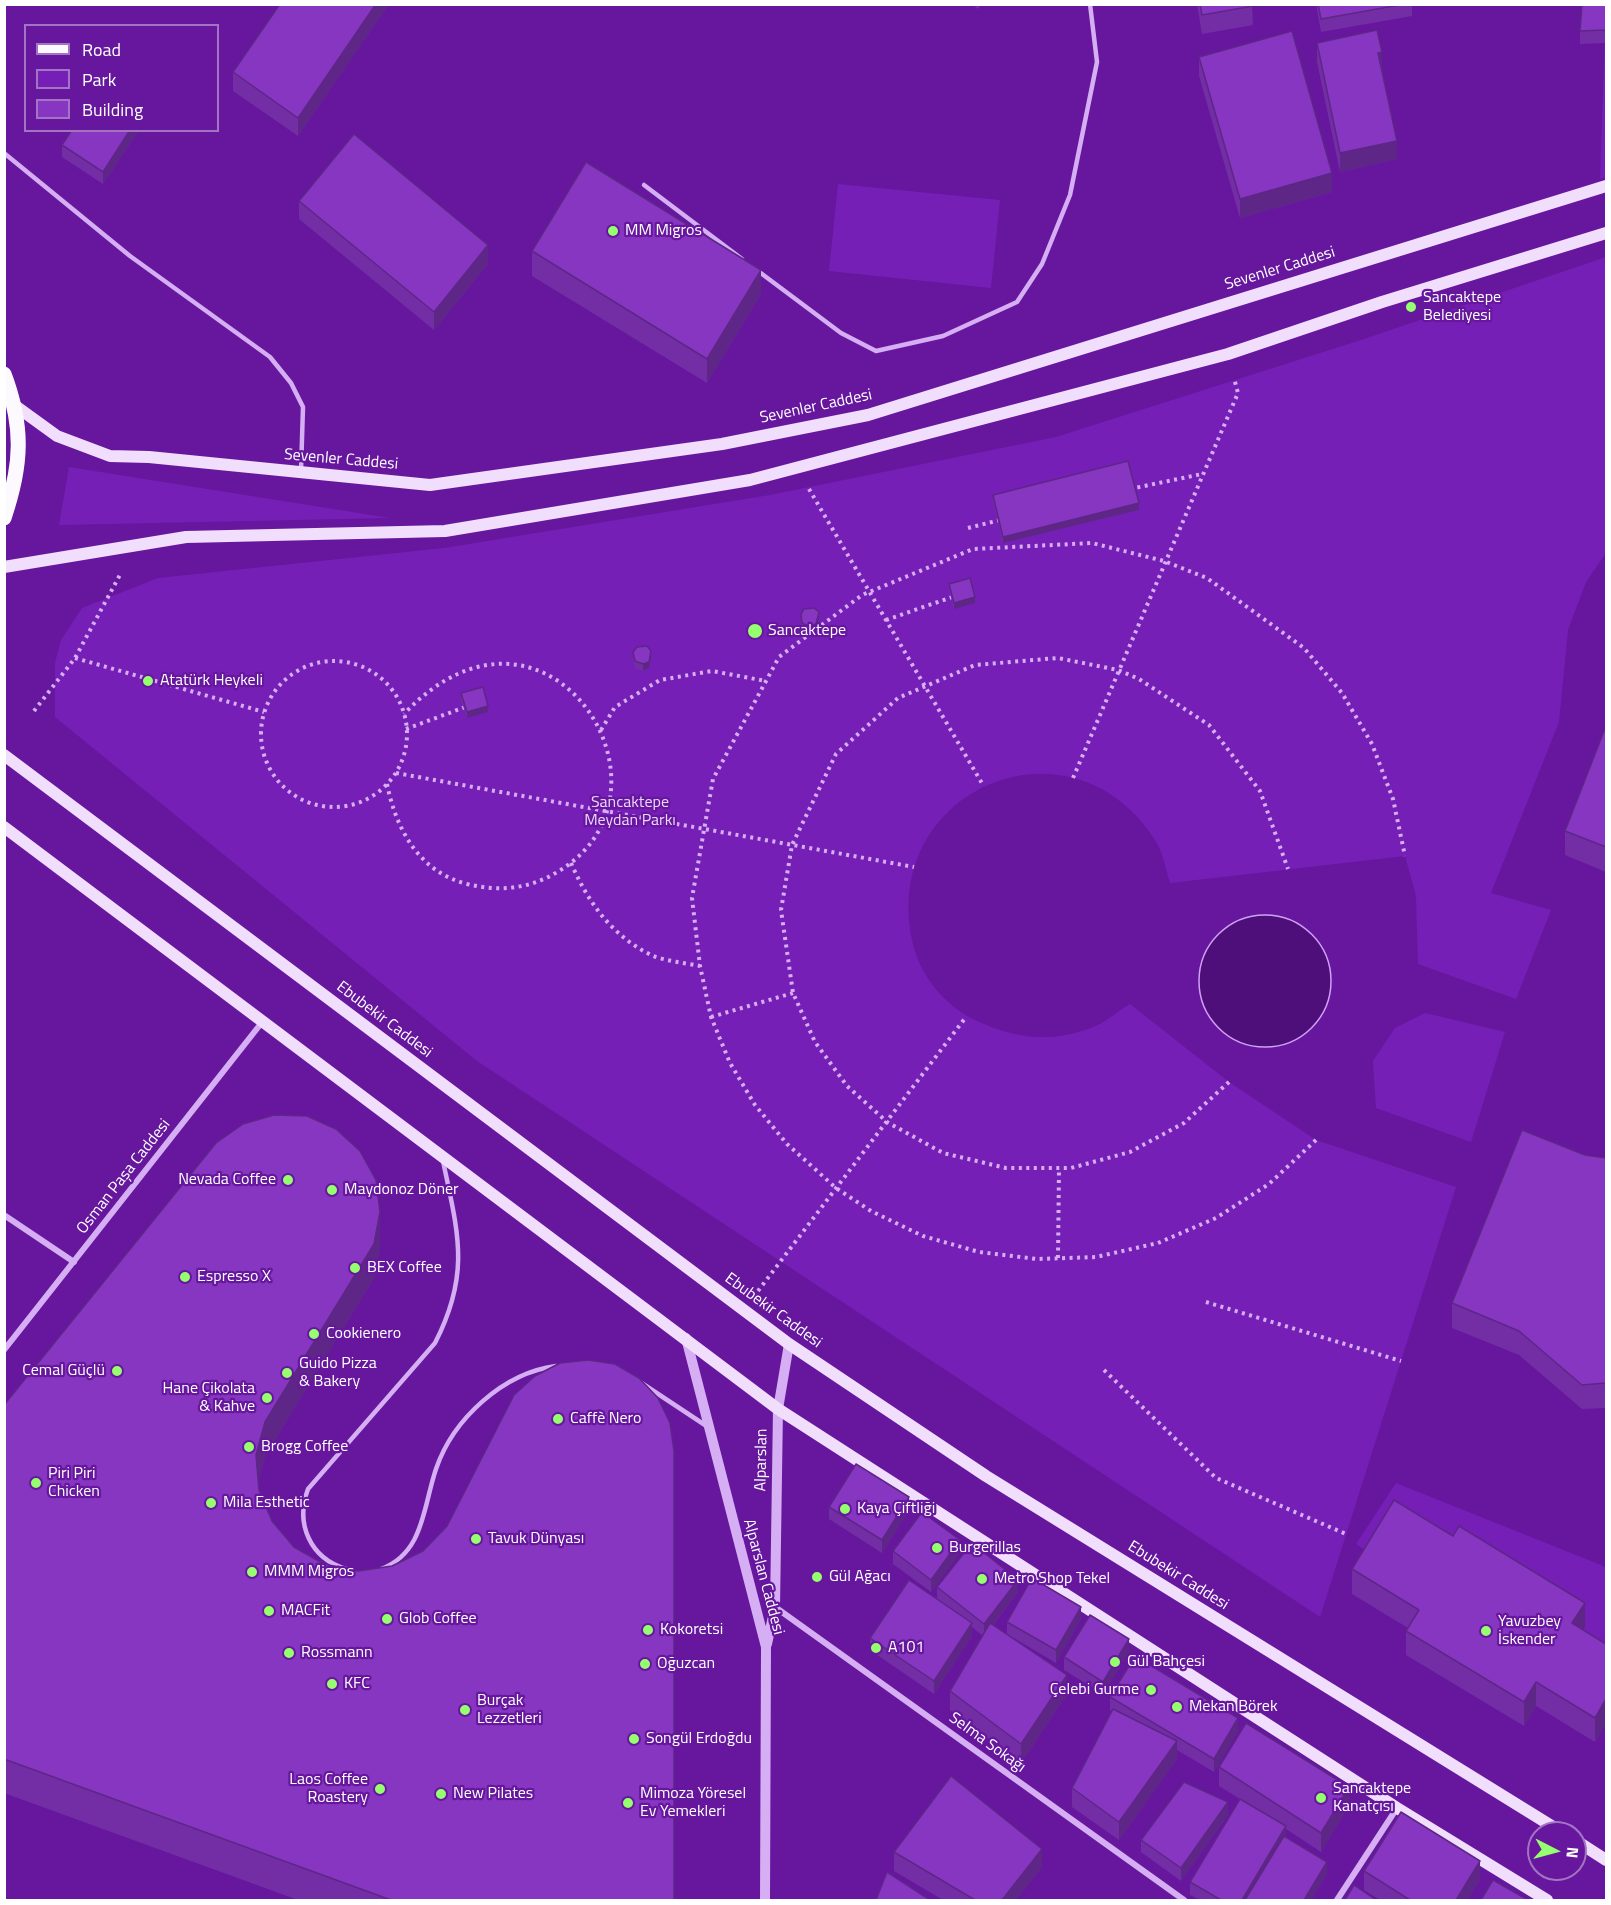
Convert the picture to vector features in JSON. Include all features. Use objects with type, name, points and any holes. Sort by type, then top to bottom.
[{"type":"main road","name":"Sevenler Caddesi","points":[[17,407],[57,436],[110,456],[149,457],[301,474],[430,485],[722,444],[868,415],[1606,186]]},
{"type":"main road","points":[[4,567],[186,537],[445,531],[750,480],[1228,354],[1382,302],[1606,233]]},
{"type":"main road","points":[[4,374],[17,407],[18,470],[4,518]]},
{"type":"main road","name":"Ebubekir Caddesi","points":[[4,755],[789,1344],[986,1476],[1544,1821]]},
{"type":"main road","points":[[4,827],[778,1409],[1397,1808],[1547,1900]]},
{"type":"main road","points":[[1587,1848],[1606,1860]]},
{"type":"street","name":"Osman Paşa Caddesi","points":[[4,1350],[263,1020]]},
{"type":"street","points":[[4,1215],[74,1262]]},
{"type":"street","name":"Alparslan Caddesi","points":[[686,1338],[766,1647],[765,1900]]},
{"type":"street","name":"Alparslan","points":[[766,1647],[775,1608],[778,1409],[789,1344]]},
{"type":"street","name":"Selma Sokağı","points":[[775,1608],[1184,1900]]},
{"type":"street","points":[[1337,1900],[1397,1808]]},
{"type":"lane","points":[[756,270],[841,333],[876,351],[943,336],[1017,302],[1042,264],[1070,195],[1096,62],[1090,4]]},
{"type":"lane","points":[[4,153],[130,256],[270,357],[291,383],[303,407],[301,474]]},
{"type":"lane","points":[[644,185],[747,262]]},
{"type":"lane","points":[[351,1571],[323,1558],[312,1546],[302,1516],[303,1502],[308,1489],[435,1343],[448,1317],[456,1289],[459,1248],[442,1155]]},
{"type":"lane","points":[[375,1570],[397,1561],[417,1537],[436,1468],[446,1447],[476,1408],[515,1379],[538,1369],[566,1365]]},
{"type":"lane","points":[[630,1378],[647,1385],[709,1427]]},
{"type":"path","points":[[1073,778],[1164,561],[1238,393],[1228,354]]},
{"type":"path","points":[[796,467],[983,785]]},
{"type":"path","points":[[1122,491],[1203,474]]},
{"type":"path","points":[[968,528],[1001,520]]},
{"type":"path","points":[[1316,1140],[1269,1184],[1216,1218],[1158,1243],[1096,1257],[1037,1259],[979,1252],[923,1236],[871,1211],[836,1188],[787,1144],[755,1105],[730,1063],[711,1017],[700,966],[692,898],[702,829],[713,779],[779,657],[862,595],[973,549],[1092,543],[1164,561],[1207,578],[1304,648],[1342,693],[1372,744],[1389,788],[1405,856]]},
{"type":"path","points":[[34,711],[75,658],[123,570]]},
{"type":"path","points":[[886,620],[961,594]]},
{"type":"path","points":[[75,658],[264,712]]},
{"type":"path","points":[[1229,1082],[1184,1123],[1130,1152],[1071,1168],[1006,1168],[944,1153],[887,1122],[847,1086],[815,1042],[794,993],[781,910],[792,845],[836,754],[898,698],[975,665],[1058,658],[1118,670],[1139,679],[1209,725],[1260,791],[1288,869]]},
{"type":"path","points":[[324,662],[345,662],[365,668],[382,679],[395,695],[404,714],[406,729],[404,754],[396,773],[387,784],[364,801],[344,807],[323,807],[303,801],[286,789],[272,773],[263,754],[261,733],[264,712],[273,694],[286,678],[304,667],[324,662]]},
{"type":"path","points":[[387,784],[399,827],[410,845],[434,867],[462,883],[484,888],[527,886],[547,878],[571,863],[596,833],[606,812],[611,769],[601,730],[588,707],[555,678],[513,664],[491,664],[448,676],[430,688],[404,714]]},
{"type":"path","points":[[601,730],[615,707],[660,680],[712,671],[766,681]]},
{"type":"path","points":[[406,729],[474,704]]},
{"type":"path","points":[[396,773],[914,867]]},
{"type":"path","points":[[571,863],[583,891],[612,929],[652,955],[700,966]]},
{"type":"path","points":[[711,1017],[794,993]]},
{"type":"path","points":[[743,1311],[966,1017]]},
{"type":"path","points":[[1058,1258],[1059,1167]]},
{"type":"path","points":[[1206,1302],[1401,1361]]},
{"type":"path","points":[[1104,1370],[1216,1478],[1346,1534]]},
{"type":"green space","points":[[1606,5],[1606,177],[1600,179]]},
{"type":"green space","points":[[838,184],[1000,200],[991,288],[829,271]]},
{"type":"green space","name":"Sancaktepe Meydan Parkı","points":[[1606,257],[1606,553],[1586,582],[1568,630],[1559,722],[1491,893],[1551,910],[1516,999],[1418,964],[1416,896],[1405,856],[1170,883],[1155,840],[1119,800],[1076,779],[1032,774],[989,785],[951,809],[924,844],[910,890],[913,944],[922,968],[936,990],[945,999],[977,1021],[1020,1035],[1061,1036],[1096,1026],[1130,1004],[1229,1082],[1316,1140],[1456,1187],[1320,1617],[477,1061],[55,717],[55,663],[61,640],[82,608],[158,578],[444,548],[770,495],[1056,437],[1361,340]]},
{"type":"green space","points":[[69,467],[390,518],[59,525]]},
{"type":"green space","points":[[1425,1013],[1505,1032],[1471,1142],[1376,1108],[1373,1061],[1395,1028]]},
{"type":"green space","points":[[1396,1483],[1606,1567],[1606,1669],[1572,1648],[1584,1627],[1374,1556],[1356,1544]]},
{"type":"shaded area","points":[[1265,915],[1290,920],[1312,934],[1326,956],[1331,981],[1326,1006],[1312,1028],[1290,1042],[1265,1047],[1240,1042],[1218,1028],[1204,1006],[1199,981],[1204,956],[1218,934],[1240,920]]},
{"type":"building","points":[[280,4],[376,4],[298,118],[233,72]]},
{"type":"building","points":[[1200,4],[1252,4],[1253,6],[1202,15]]},
{"type":"building","points":[[1318,4],[1405,4],[1321,19]]},
{"type":"building","points":[[1582,4],[1606,4],[1606,30],[1580,31]]},
{"type":"building","points":[[1377,30],[1382,52],[1378,53],[1397,141],[1340,153],[1317,43]]},
{"type":"building","points":[[1292,31],[1332,173],[1240,199],[1199,57]]},
{"type":"building","points":[[71,132],[129,132],[103,172],[62,145]]},
{"type":"building","points":[[354,134],[488,245],[434,312],[299,201]]},
{"type":"building","points":[[586,162],[761,270],[707,359],[532,251]]},
{"type":"building","points":[[1128,461],[1139,503],[1003,537],[993,495]]},
{"type":"building","points":[[970,578],[975,597],[954,603],[949,584]]},
{"type":"building","points":[[814,608],[819,612],[816,624],[808,626],[802,623],[801,614],[804,609]]},
{"type":"building","points":[[647,646],[651,651],[649,662],[643,664],[635,661],[633,652],[637,647]]},
{"type":"building","points":[[483,687],[488,706],[467,712],[461,693]]},
{"type":"building","points":[[1606,726],[1606,847],[1565,831]]},
{"type":"building","points":[[274,1115],[307,1116],[336,1129],[360,1151],[376,1180],[380,1212],[374,1244],[265,1422],[256,1455],[259,1490],[272,1521],[294,1547],[324,1564],[358,1571],[392,1566],[423,1551],[447,1526],[514,1395],[535,1376],[560,1363],[588,1360],[615,1364],[639,1378],[658,1398],[670,1423],[674,1451],[674,1900],[391,1900],[4,1759],[4,1405],[216,1143],[243,1124]]},
{"type":"building","points":[[1522,1130],[1585,1155],[1606,1158],[1606,1383],[1582,1385],[1519,1331],[1452,1303]]},
{"type":"building","points":[[856,1464],[909,1497],[882,1540],[829,1507]]},
{"type":"building","points":[[1394,1500],[1453,1536],[1459,1526],[1585,1603],[1572,1623],[1606,1644],[1606,1699],[1595,1718],[1536,1682],[1524,1702],[1406,1631],[1419,1610],[1352,1569]]},
{"type":"building","points":[[922,1512],[960,1540],[931,1580],[893,1551]]},
{"type":"building","points":[[972,1543],[1018,1580],[984,1624],[937,1587]]},
{"type":"building","points":[[1032,1578],[1081,1607],[1056,1650],[1007,1622]]},
{"type":"building","points":[[909,1580],[972,1623],[934,1681],[870,1638]]},
{"type":"building","points":[[1090,1615],[1129,1639],[1103,1682],[1064,1657]]},
{"type":"building","points":[[990,1623],[1067,1675],[1021,1744],[950,1691]]},
{"type":"building","points":[[1135,1656],[1238,1718],[1214,1759],[1110,1697]]},
{"type":"building","points":[[1113,1709],[1177,1741],[1119,1822],[1072,1788]]},
{"type":"building","points":[[1246,1723],[1349,1787],[1321,1833],[1219,1767]]},
{"type":"building","points":[[951,1776],[1042,1849],[1002,1900],[975,1900],[894,1852]]},
{"type":"building","points":[[1184,1782],[1228,1802],[1181,1868],[1141,1840]]},
{"type":"building","points":[[1240,1799],[1286,1826],[1242,1900],[1221,1900],[1190,1882]]},
{"type":"building","points":[[1401,1812],[1480,1861],[1456,1900],[1410,1900],[1364,1871]]},
{"type":"building","points":[[1284,1836],[1327,1862],[1304,1900],[1245,1900]]},
{"type":"building","points":[[887,1872],[930,1900],[876,1900]]},
{"type":"building","points":[[1493,1880],[1528,1900],[1481,1900]]},
{"type":"building","points":[[1354,1885],[1376,1900],[1345,1900]]},
{"type":"place","name":"MM Migros","points":[[613,231]]},
{"type":"place","name":"Sancaktepe Belediyesi","points":[[1411,307]]},
{"type":"place","name":"Sancaktepe","points":[[755,631]]},
{"type":"place","name":"Atatürk Heykeli","points":[[148,681]]},
{"type":"place","name":"Nevada Coffee","points":[[288,1180]]},
{"type":"place","name":"Maydonoz Döner","points":[[332,1190]]},
{"type":"place","name":"BEX Coffee","points":[[355,1268]]},
{"type":"place","name":"Espresso X","points":[[185,1277]]},
{"type":"place","name":"Cookienero","points":[[314,1334]]},
{"type":"place","name":"Cemal Güçlü","points":[[117,1371]]},
{"type":"place","name":"Guido Pizza & Bakery","points":[[287,1373]]},
{"type":"place","name":"Hane Çikolata & Kahve","points":[[267,1398]]},
{"type":"place","name":"Caffè Nero","points":[[558,1419]]},
{"type":"place","name":"Brogg Coffee","points":[[249,1447]]},
{"type":"place","name":"Piri Piri Chicken","points":[[36,1483]]},
{"type":"place","name":"Mila Esthetic","points":[[211,1503]]},
{"type":"place","name":"Kaya Çiftliği","points":[[845,1509]]},
{"type":"place","name":"Tavuk Dünyası","points":[[476,1539]]},
{"type":"place","name":"Burgerillas","points":[[937,1548]]},
{"type":"place","name":"MMM Migros","points":[[252,1572]]},
{"type":"place","name":"Gül Ağacı","points":[[817,1577]]},
{"type":"place","name":"Metro Shop Tekel","points":[[982,1579]]},
{"type":"place","name":"MACFit","points":[[269,1611]]},
{"type":"place","name":"Glob Coffee","points":[[387,1619]]},
{"type":"place","name":"Kokoretsi","points":[[648,1630]]},
{"type":"place","name":"Yavuzbey İskender","points":[[1486,1631]]},
{"type":"place","name":"A101","points":[[876,1648]]},
{"type":"place","name":"Rossmann","points":[[289,1653]]},
{"type":"place","name":"Gül Bahçesi","points":[[1115,1662]]},
{"type":"place","name":"Oğuzcan","points":[[645,1664]]},
{"type":"place","name":"KFC","points":[[332,1684]]},
{"type":"place","name":"Çelebi Gurme","points":[[1151,1690]]},
{"type":"place","name":"Mekan Börek","points":[[1177,1707]]},
{"type":"place","name":"Burçak Lezzetleri","points":[[465,1710]]},
{"type":"place","name":"Songül Erdoğdu","points":[[634,1739]]},
{"type":"place","name":"Laos Coffee Roastery","points":[[380,1789]]},
{"type":"place","name":"New Pilates","points":[[441,1794]]},
{"type":"place","name":"Sancaktepe Kanatçısı","points":[[1321,1798]]},
{"type":"place","name":"Mimoza Yöresel Ev Yemekleri","points":[[628,1803]]}]
